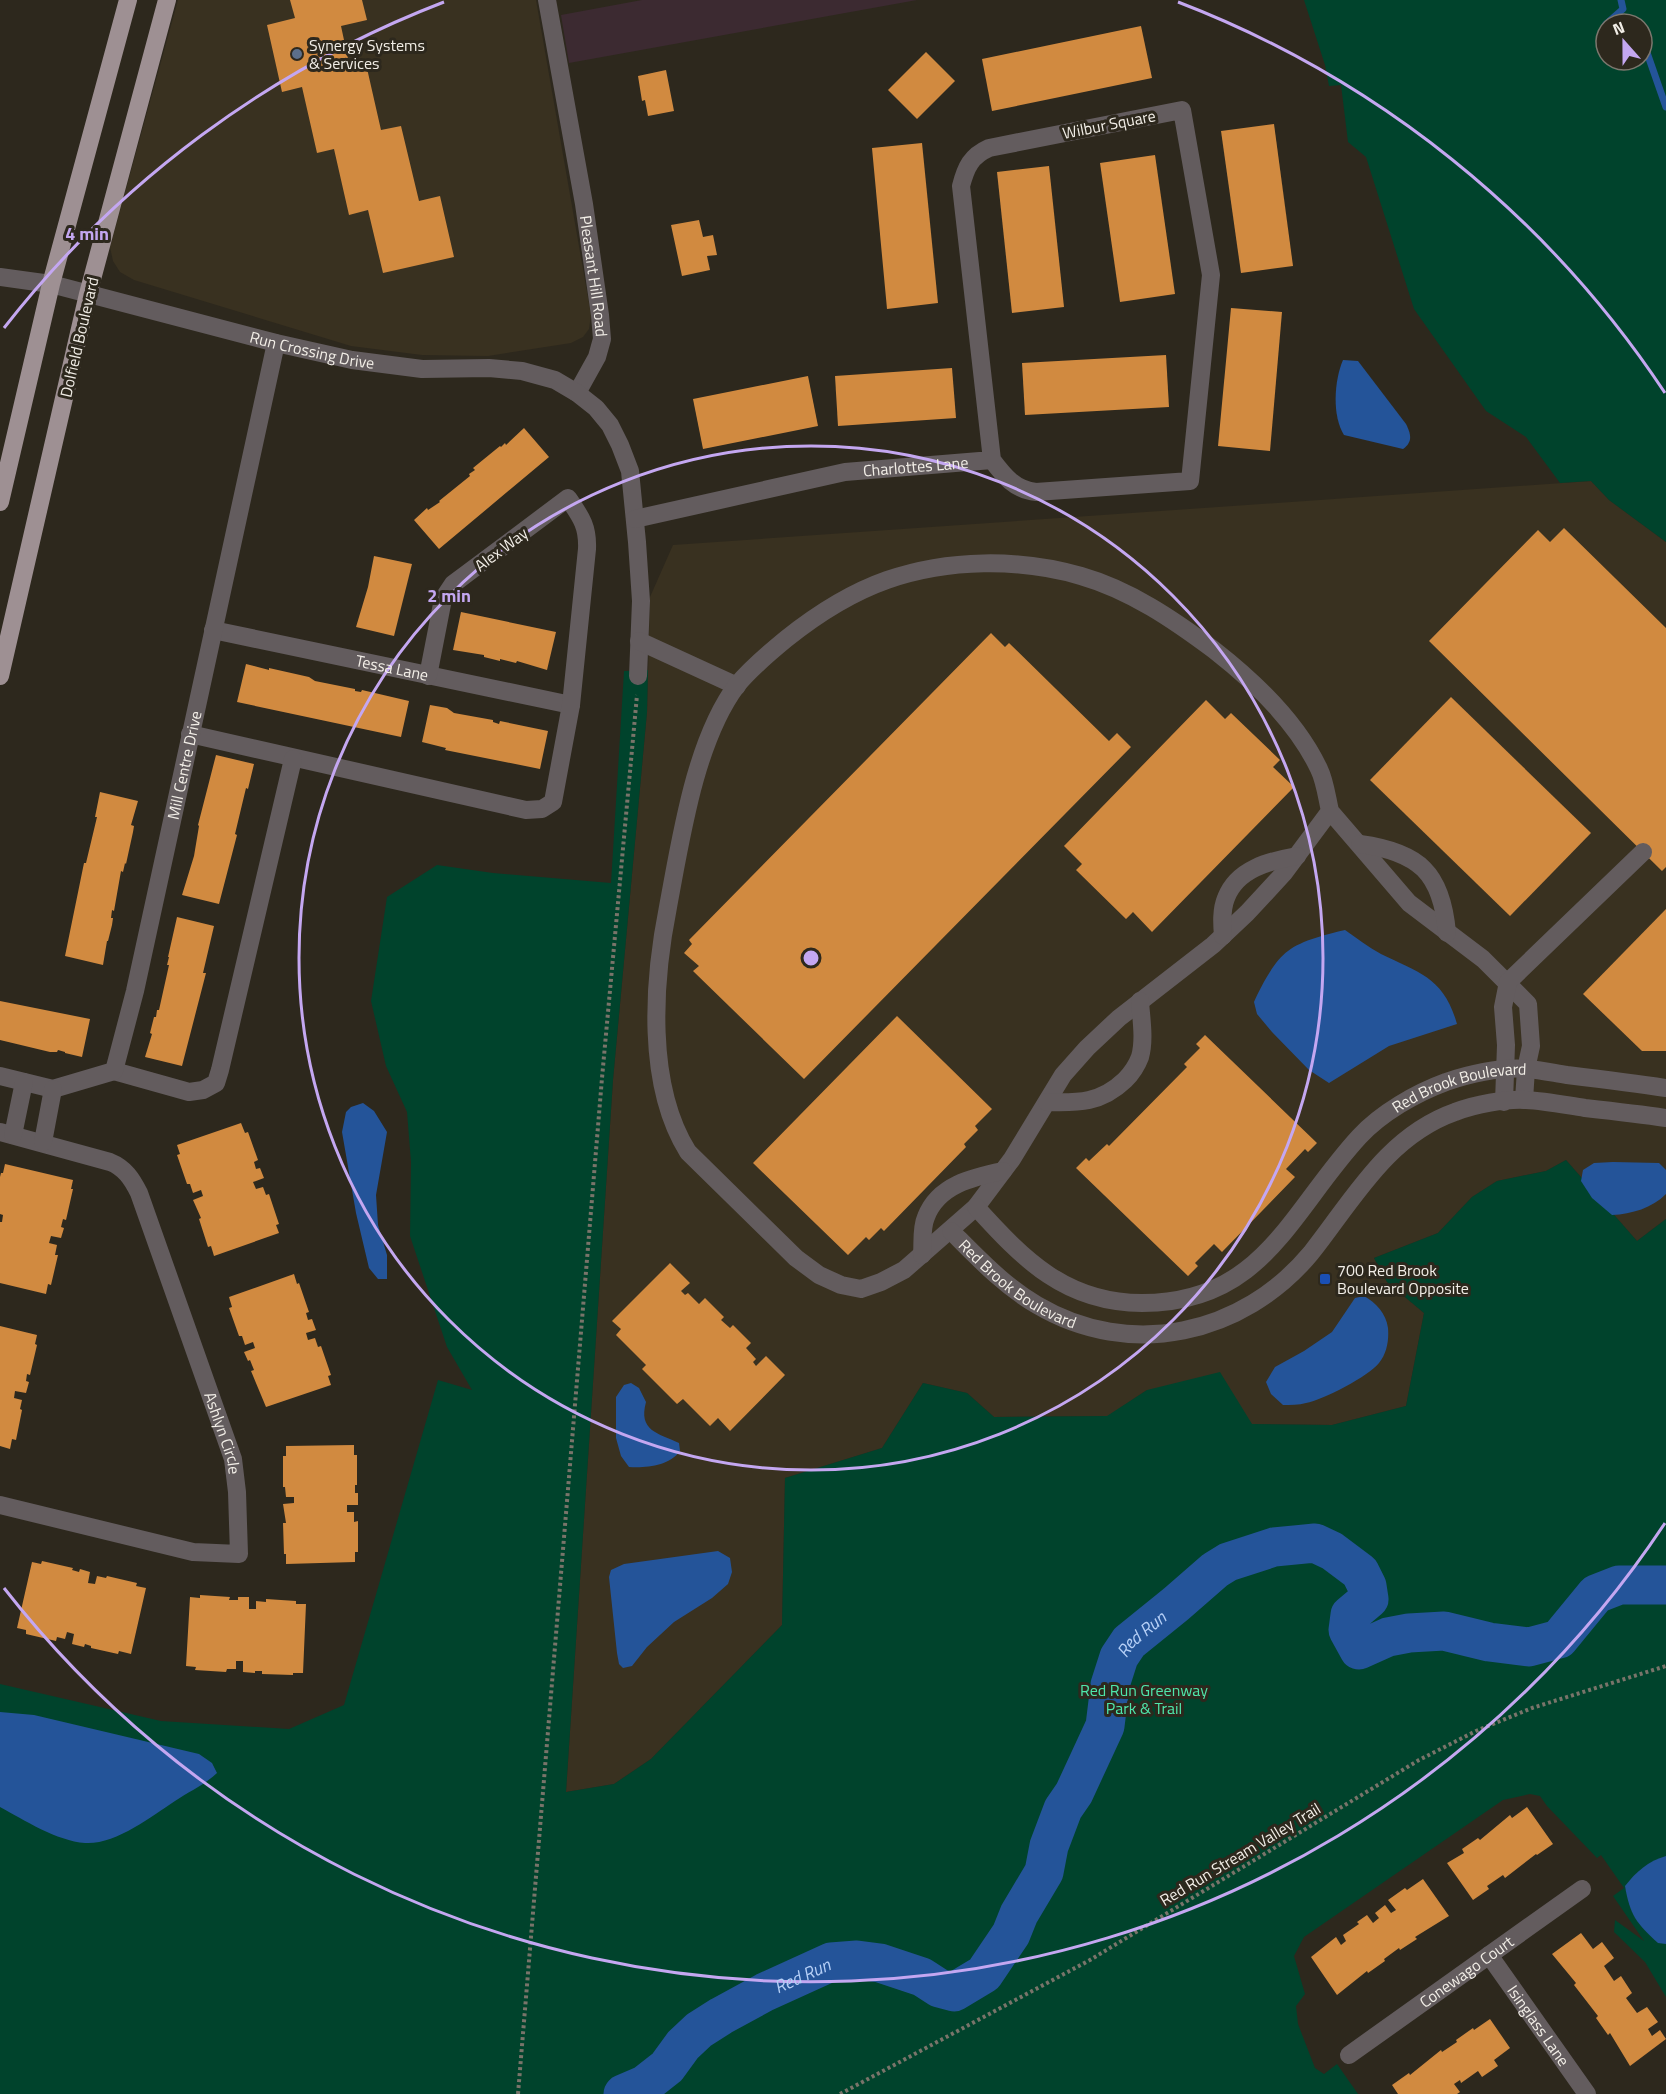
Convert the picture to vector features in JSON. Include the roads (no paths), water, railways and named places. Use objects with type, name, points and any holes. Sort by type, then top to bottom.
[{"type":"main road","points":[[0,502],[51,284],[128,0]]},
{"type":"main road","name":"Dolfield Boulevard","points":[[0,676],[88,294],[167,0]]},
{"type":"street","name":"Pleasant Hill Road","points":[[547,0],[584,204],[602,339],[597,357],[577,393]]},
{"type":"street","name":"Wilbur Square","points":[[993,460],[961,186],[968,163],[975,155],[989,148],[1182,110],[1210,275],[1190,481]]},
{"type":"street","name":"Run Crossing Drive","points":[[0,277],[51,284],[276,343],[352,360],[423,369],[522,370],[555,380],[577,393]]},
{"type":"street","name":"Mill Centre Drive","points":[[114,1071],[135,991],[276,343]]},
{"type":"street","points":[[577,393],[596,408],[609,426],[620,445],[630,471],[641,601],[638,676]]},
{"type":"street","name":"Charlottes Lane","points":[[635,519],[845,472],[993,460],[1013,484],[1025,491],[1190,481]]},
{"type":"street","name":"Alex Way","points":[[428,676],[443,599],[453,584],[568,498],[582,518],[588,532],[571,705]]},
{"type":"street","points":[[951,1231],[904,1270],[881,1282],[861,1288],[841,1285],[819,1275],[796,1258],[688,1152],[676,1134],[666,1102],[658,1058],[657,1001],[660,945],[681,840],[701,757],[716,723],[737,686],[771,652],[806,623],[843,600],[886,580],[935,568],[978,563],[1031,566],[1080,576],[1114,588],[1144,603],[1194,634],[1251,681],[1294,727],[1320,771],[1330,811],[1409,903],[1483,959],[1528,1004],[1531,1046],[1526,1069],[1524,1100]]},
{"type":"street","name":"Tessa Lane","points":[[213,630],[571,705]]},
{"type":"street","points":[[639,641],[737,686]]},
{"type":"street","points":[[190,734],[526,810],[542,809],[553,802],[571,705]]},
{"type":"street","points":[[0,1076],[53,1089],[114,1071],[189,1092],[203,1090],[216,1083],[293,759]]},
{"type":"street","points":[[976,1207],[1003,1171],[1063,1075],[1087,1048],[1140,1001],[1223,936],[1247,913],[1297,856],[1330,811]]},
{"type":"street","points":[[1360,844],[1384,847],[1404,853],[1423,868],[1438,888],[1445,908],[1447,933]]},
{"type":"street","points":[[1504,1102],[1506,1045],[1503,1007],[1508,982],[1643,852]]},
{"type":"street","points":[[1223,936],[1222,915],[1226,898],[1238,880],[1255,867],[1270,861],[1297,856]]},
{"type":"street","points":[[1047,1102],[1074,1103],[1096,1099],[1112,1092],[1130,1075],[1140,1057],[1142,1037],[1140,1001]]},
{"type":"street","name":"Red Brook Boulevard","points":[[1666,1088],[1526,1069],[1505,1069],[1446,1082],[1414,1097],[1385,1115],[1360,1137],[1287,1230],[1245,1271],[1218,1288],[1190,1298],[1159,1303],[1125,1303],[1095,1297],[1072,1288],[1029,1263],[976,1207],[951,1231],[1009,1286],[1060,1318],[1094,1329],[1128,1335],[1163,1334],[1198,1328],[1230,1316],[1261,1298],[1289,1276],[1310,1253],[1380,1163],[1400,1143],[1429,1124],[1455,1112],[1487,1104],[1524,1100],[1666,1118]]},
{"type":"street","name":"Ashlyn Circle","points":[[0,1505],[193,1552],[239,1554],[237,1492],[233,1459],[139,1193],[132,1179],[117,1165],[6,1133],[24,1082]]},
{"type":"street","points":[[42,1142],[53,1089]]},
{"type":"street","points":[[922,1255],[926,1217],[940,1196],[973,1177],[1003,1171]]},
{"type":"street","name":"Conewago Court","points":[[1349,2055],[1582,1889]]},
{"type":"street","name":"Isinglass Lane","points":[[1489,1955],[1587,2094]]},
{"type":"water","points":[[1343,360],[1358,361],[1406,424],[1410,438],[1403,449],[1344,435],[1336,408],[1336,388]]},
{"type":"water","points":[[1345,930],[1376,951],[1429,979],[1445,996],[1457,1024],[1389,1046],[1329,1083],[1309,1070],[1272,1032],[1257,1014],[1254,1002],[1273,967],[1288,951],[1308,941]]},
{"type":"water","points":[[363,1103],[374,1111],[387,1132],[376,1195],[378,1225],[387,1255],[387,1279],[378,1279],[369,1268],[356,1213],[342,1132],[346,1112],[351,1107]]},
{"type":"water","points":[[1594,1163],[1659,1163],[1666,1170],[1666,1194],[1641,1209],[1612,1215],[1592,1198],[1581,1181],[1583,1170]]},
{"type":"water","points":[[1364,1296],[1380,1309],[1387,1323],[1387,1346],[1379,1363],[1356,1381],[1314,1401],[1283,1405],[1271,1394],[1266,1382],[1275,1367],[1332,1332],[1355,1298]]},
{"type":"water","points":[[631,1383],[639,1388],[646,1402],[644,1412],[647,1425],[657,1433],[679,1443],[680,1451],[664,1463],[629,1467],[621,1456],[616,1438],[616,1397],[624,1385]]},
{"type":"water","points":[[718,1551],[730,1558],[732,1572],[728,1584],[712,1598],[674,1622],[647,1647],[632,1666],[623,1668],[619,1664],[617,1653],[609,1577],[611,1570],[624,1564]]},
{"type":"water","points":[[0,1712],[34,1715],[199,1754],[212,1763],[217,1773],[144,1822],[120,1835],[108,1840],[85,1843],[63,1838],[0,1807]]},
{"type":"water","points":[[1666,1856],[1666,1944],[1658,1943],[1639,1924],[1629,1904],[1625,1886],[1643,1868]]},
{"type":"waterway","points":[[1620,12],[1623,9],[1621,0]]},
{"type":"waterway","points":[[1654,72],[1666,107]]},
{"type":"waterway","name":"Red Run","points":[[623,2094],[644,2085],[667,2067],[683,2045],[699,2030],[721,2016],[765,1992],[831,1962],[857,1960],[880,1963],[922,1977],[939,1988],[954,1992],[984,1974],[1011,1934],[1019,1914],[1044,1872],[1049,1846],[1063,1809],[1074,1793],[1105,1726],[1110,1685],[1119,1657],[1129,1642],[1215,1570],[1228,1562],[1274,1547],[1315,1543],[1332,1551],[1360,1572],[1367,1586],[1369,1599],[1350,1615],[1348,1630],[1359,1650],[1388,1637],[1444,1631],[1489,1642],[1529,1647],[1559,1639],[1596,1594],[1619,1585],[1666,1585]]},
{"type":"place","name":"Synergy Systems & Services","points":[[297,54]]},
{"type":"place","name":"700 Red Brook Boulevard Opposite","points":[[1325,1279]]},
{"type":"park label","name":"Red Run Greenway Park & Trail","points":[[1144,1699]]}]
